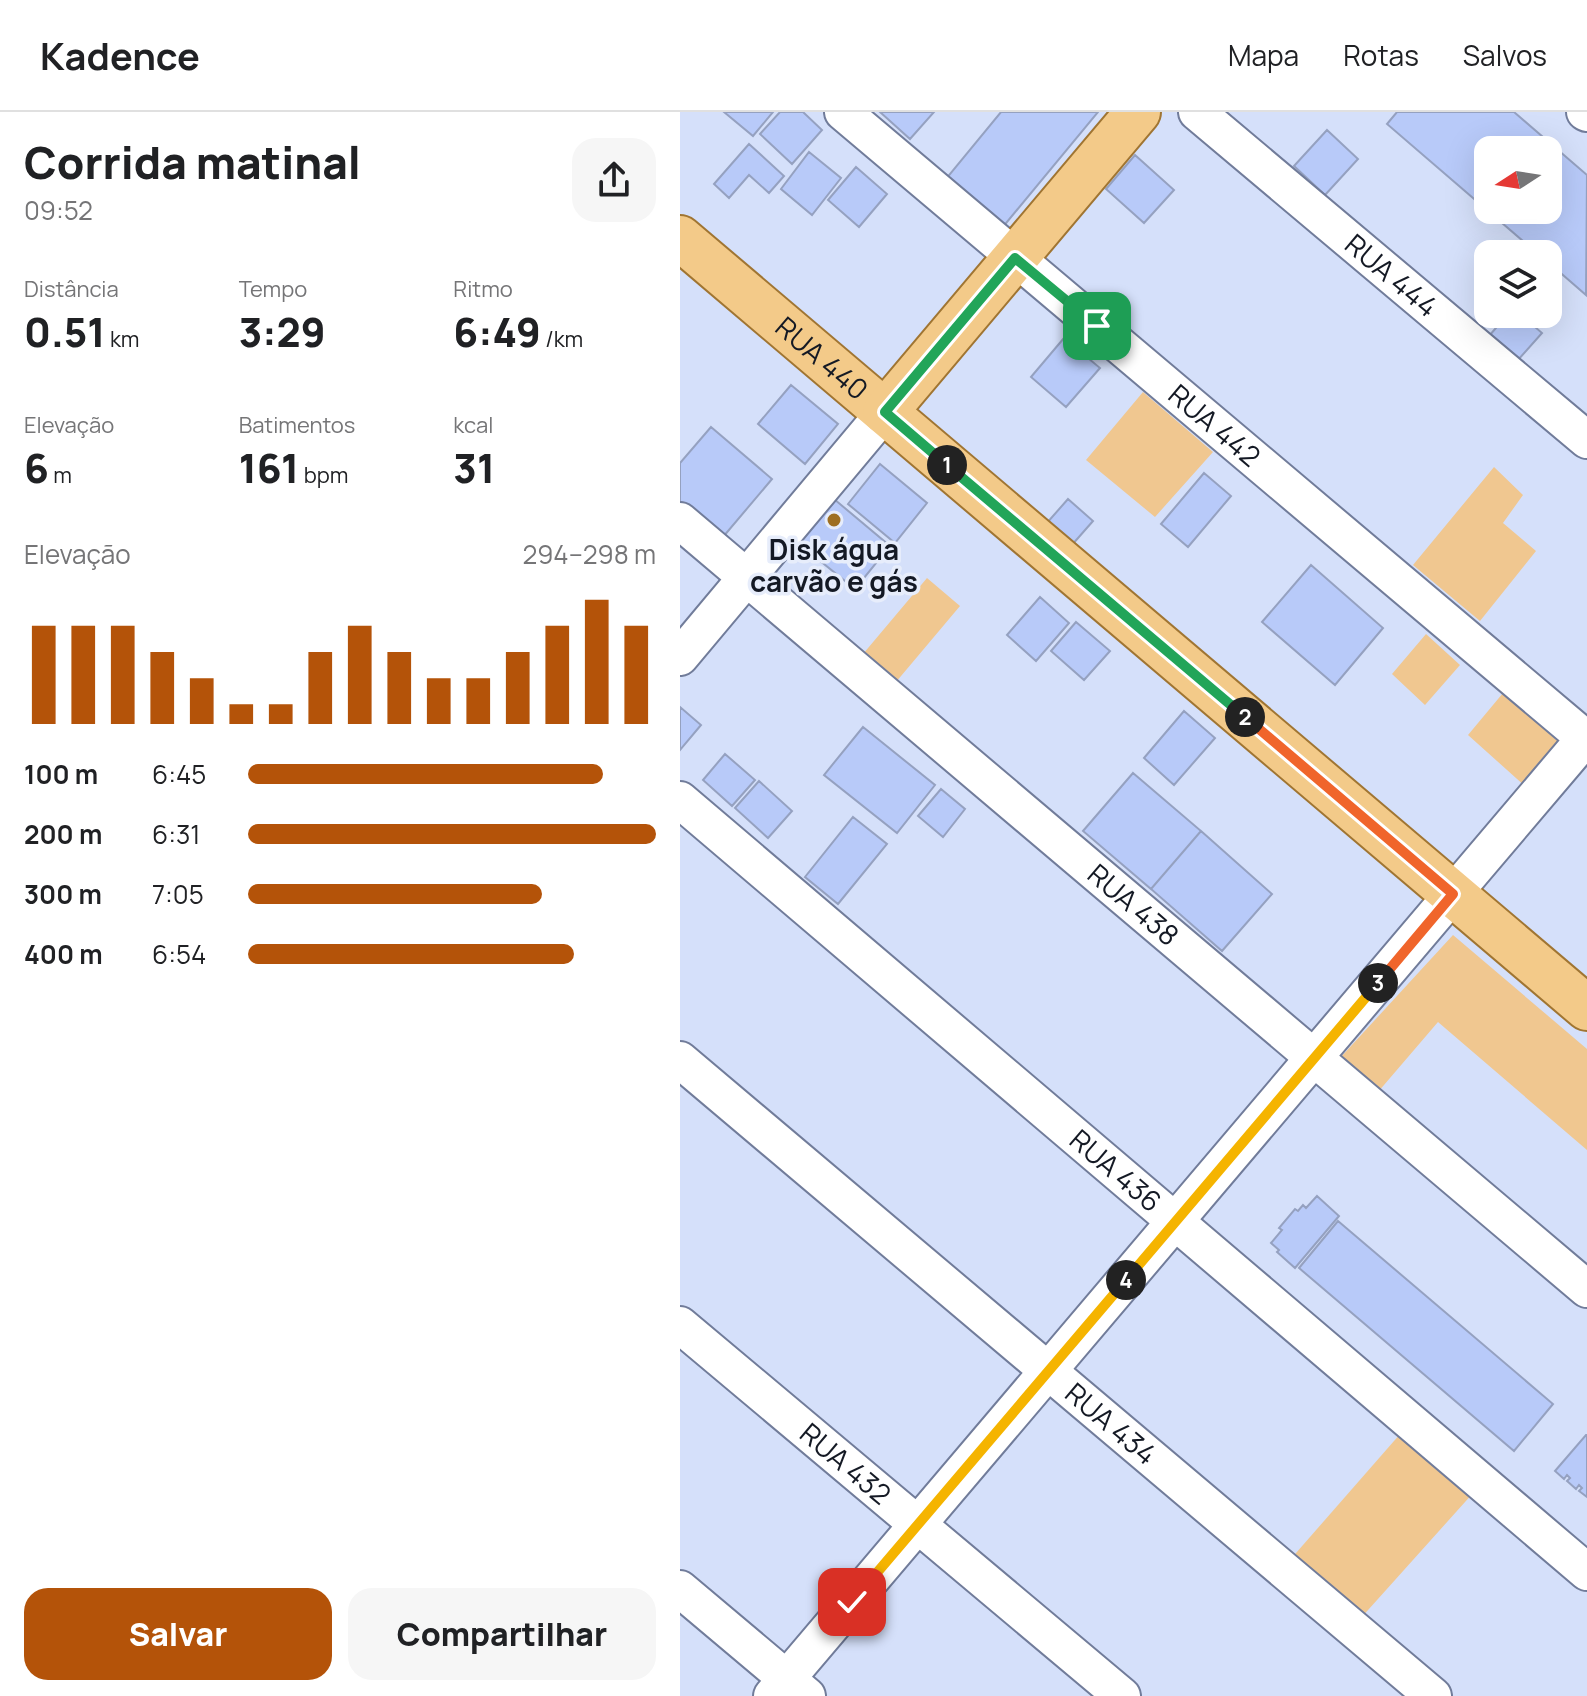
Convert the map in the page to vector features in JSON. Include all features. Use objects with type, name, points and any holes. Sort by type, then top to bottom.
[{"type":"main road","points":[[885,412],[1138,112]]},
{"type":"main road","name":"RUA 440","points":[[680,238],[1587,1008]]},
{"type":"street","name":"RUA 442","points":[[843,112],[1586,738]]},
{"type":"street","name":"RUA 444","points":[[1197,112],[1587,440]]},
{"type":"street","points":[[680,657],[885,412]]},
{"type":"street","name":"RUA 438","points":[[680,521],[1587,1289]]},
{"type":"street","points":[[680,1589],[788,1690],[918,1524],[1586,738]]},
{"type":"street","name":"RUA 436","points":[[680,800],[1587,1572]]},
{"type":"street","name":"RUA 434","points":[[680,1060],[1433,1696]]},
{"type":"street","name":"RUA 432","points":[[680,1325],[1122,1696]]},
{"type":"shaded area","points":[[1143,392],[1213,452],[1155,517],[1086,460]]},
{"type":"shaded area","points":[[1494,467],[1523,495],[1503,523],[1536,551],[1480,621],[1413,565]]},
{"type":"shaded area","points":[[927,578],[960,606],[896,682],[863,654]]},
{"type":"shaded area","points":[[1426,634],[1460,665],[1425,705],[1392,674]]},
{"type":"shaded area","points":[[1503,693],[1562,745],[1526,787],[1468,735]]},
{"type":"shaded area","points":[[1453,935],[1587,1049],[1587,1150],[1438,1022],[1378,1092],[1340,1058]]},
{"type":"shaded area","points":[[1401,1433],[1474,1492],[1360,1619],[1289,1561]]},
{"type":"building","points":[[724,112],[773,112],[753,136]]},
{"type":"building","points":[[780,112],[803,112],[822,130],[792,164],[760,134]]},
{"type":"building","points":[[880,112],[934,112],[910,139]]},
{"type":"building","points":[[1001,112],[1098,112],[1002,228],[945,180]]},
{"type":"building","points":[[1397,112],[1514,112],[1542,136],[1474,136],[1474,199],[1387,124]]},
{"type":"building","points":[[1327,130],[1358,159],[1325,195],[1294,166]]},
{"type":"building","points":[[749,144],[784,176],[769,193],[749,175],[729,198],[714,184]]},
{"type":"building","points":[[809,152],[841,178],[812,215],[781,189]]},
{"type":"building","points":[[1562,153],[1587,175],[1586,295],[1562,274],[1562,240],[1522,240],[1503,224],[1562,224]]},
{"type":"building","points":[[1135,155],[1174,190],[1144,223],[1106,189]]},
{"type":"building","points":[[856,167],[887,194],[859,227],[828,200]]},
{"type":"building","points":[[1496,328],[1536,328],[1542,333],[1517,361],[1489,336]]},
{"type":"building","points":[[1064,338],[1100,368],[1066,407],[1031,377]]},
{"type":"building","points":[[791,385],[838,424],[805,464],[758,424]]},
{"type":"building","points":[[711,427],[772,479],[723,537],[680,501],[680,463]]},
{"type":"building","points":[[880,464],[927,503],[895,543],[848,504]]},
{"type":"building","points":[[1204,473],[1231,496],[1188,547],[1161,524]]},
{"type":"building","points":[[834,499],[890,546],[855,589],[798,543]]},
{"type":"building","points":[[1068,499],[1093,521],[1071,546],[1046,524]]},
{"type":"building","points":[[1311,565],[1383,628],[1335,685],[1262,622]]},
{"type":"building","points":[[1040,597],[1069,623],[1036,661],[1007,635]]},
{"type":"building","points":[[1076,622],[1110,651],[1084,680],[1051,651]]},
{"type":"building","points":[[680,707],[701,725],[680,750]]},
{"type":"building","points":[[1184,711],[1215,738],[1174,785],[1144,758]]},
{"type":"building","points":[[863,727],[935,785],[897,833],[824,775]]},
{"type":"building","points":[[725,754],[755,780],[732,806],[703,780]]},
{"type":"building","points":[[1133,773],[1201,831],[1151,889],[1083,831]]},
{"type":"building","points":[[759,781],[792,811],[768,838],[735,808]]},
{"type":"building","points":[[941,789],[965,809],[943,837],[918,816]]},
{"type":"building","points":[[853,817],[887,844],[838,904],[805,877]]},
{"type":"building","points":[[1201,831],[1272,894],[1222,951],[1151,889]]},
{"type":"building","points":[[1317,1196],[1339,1216],[1295,1268],[1271,1243],[1295,1209],[1298,1211],[1303,1205],[1306,1208]]},
{"type":"building","points":[[1338,1221],[1553,1404],[1514,1451],[1299,1268]]},
{"type":"building","points":[[1586,1435],[1587,1497],[1579,1491],[1582,1488],[1579,1485],[1576,1489],[1567,1481],[1570,1478],[1567,1475],[1564,1479],[1555,1471]]},
{"type":"place","name":"Disk água carvão e gás","points":[[834,520]]},
{"type":"route","points":[[852,1602],[1453,894],[885,412],[1015,258],[1097,326]]}]
